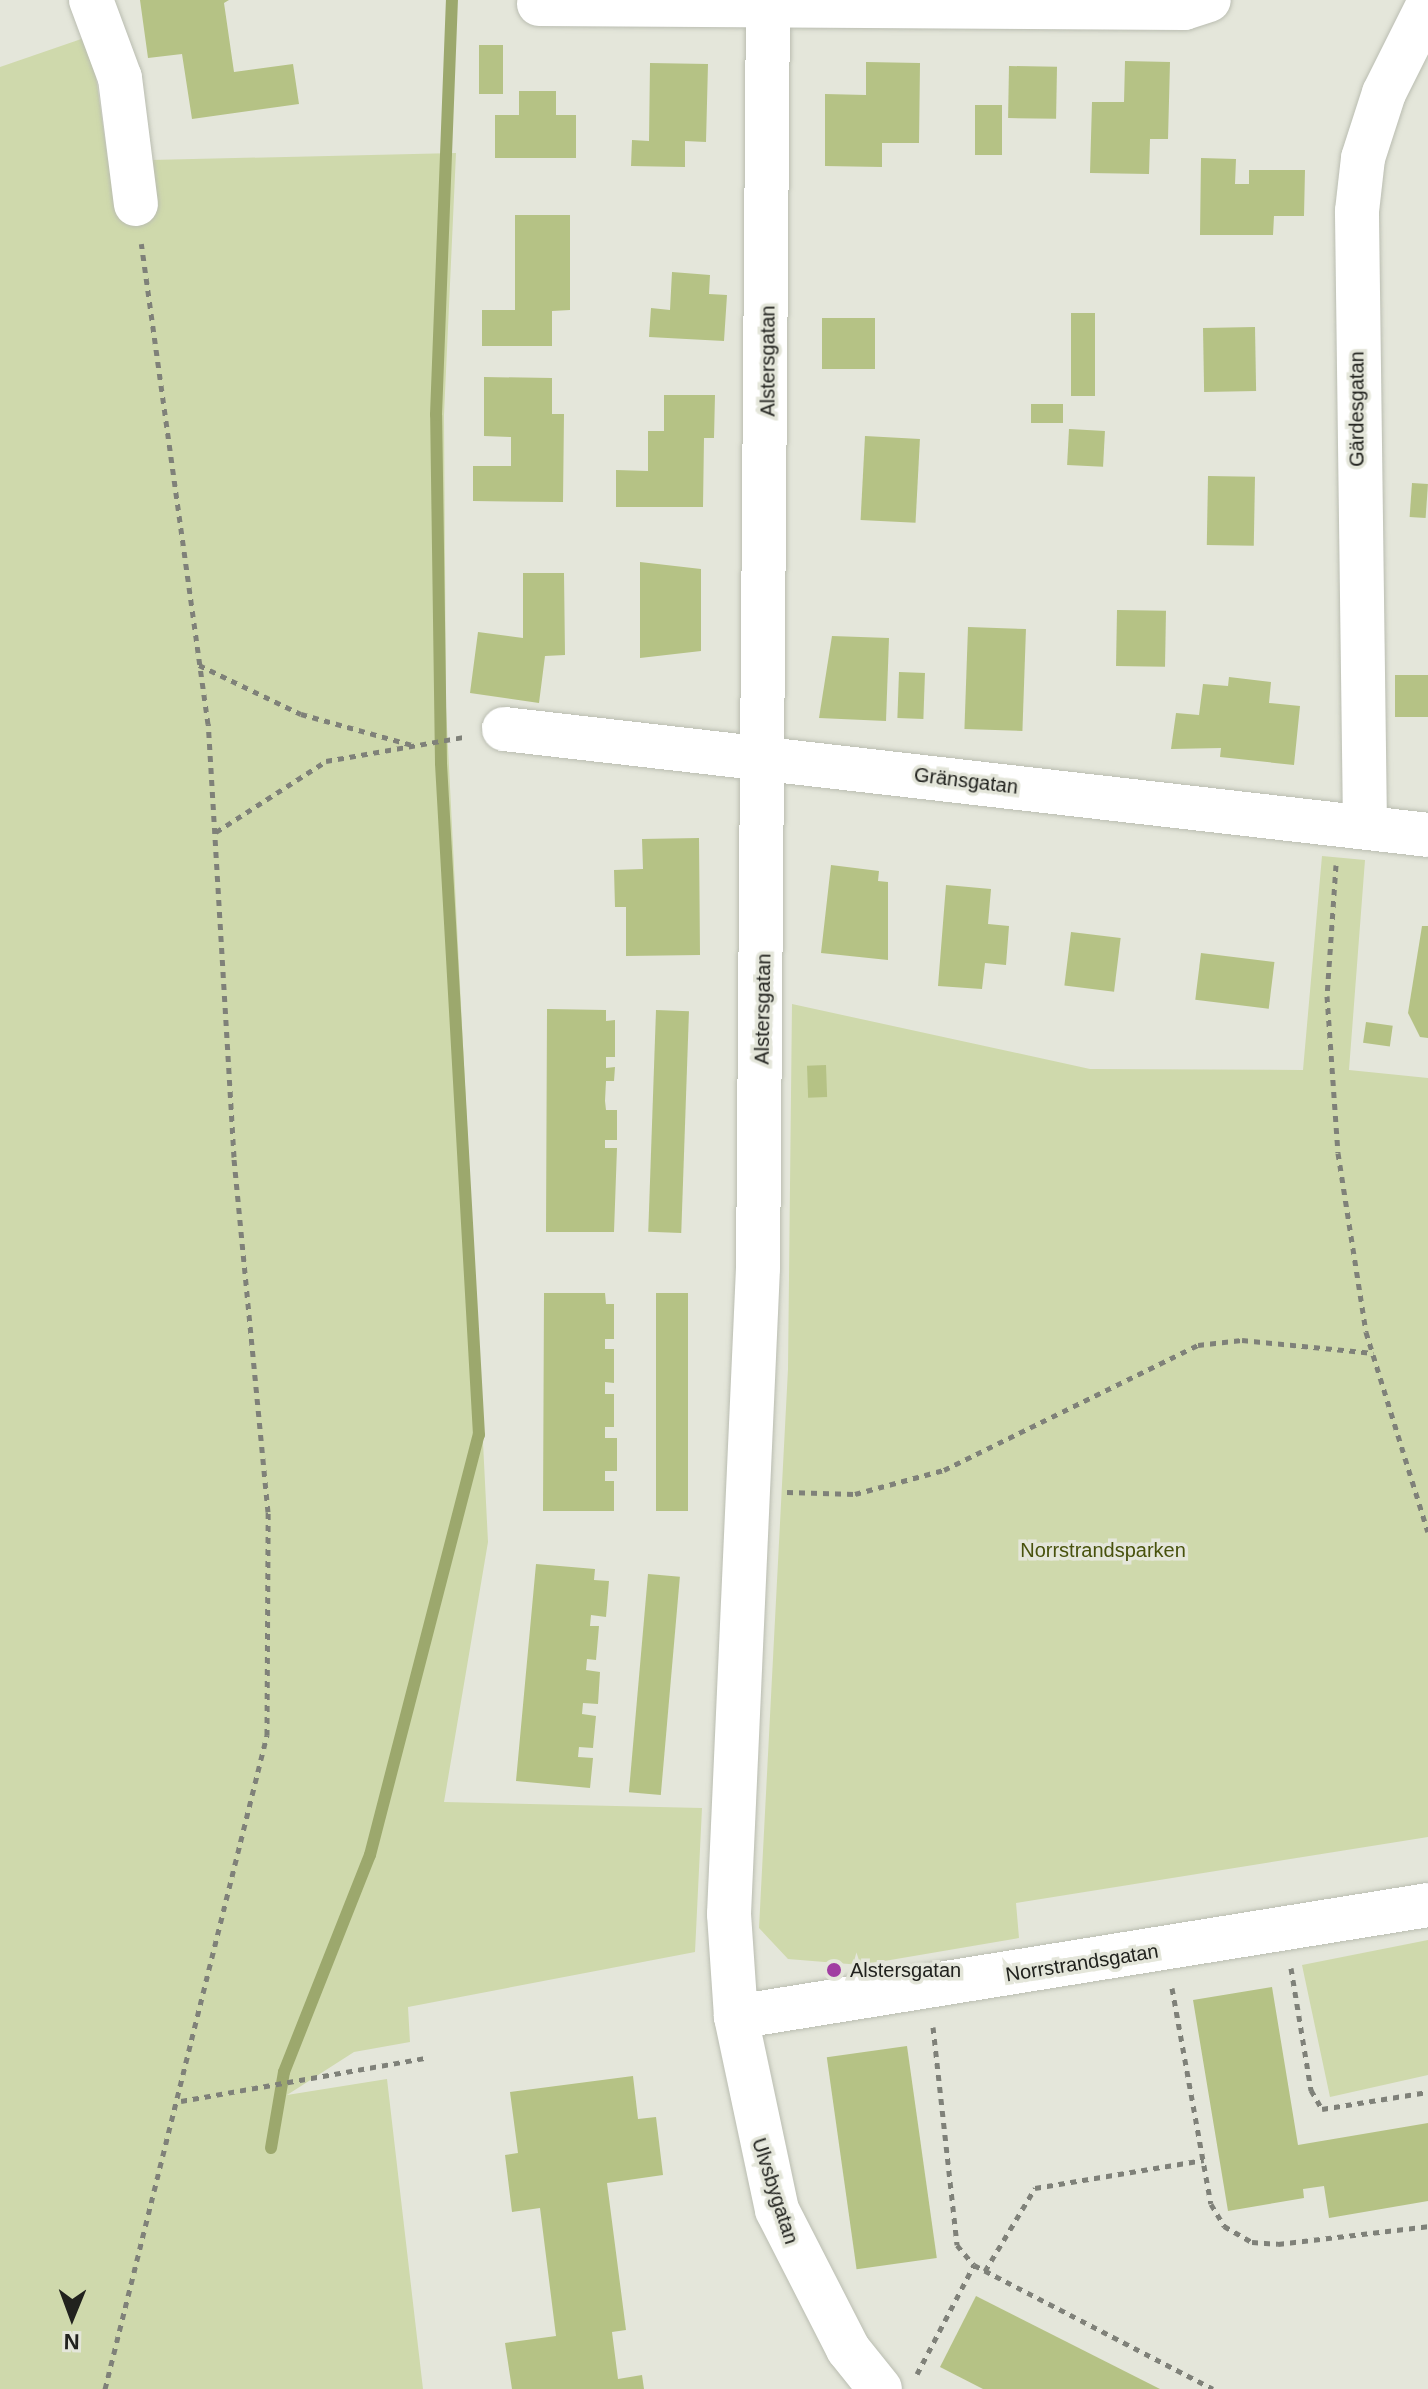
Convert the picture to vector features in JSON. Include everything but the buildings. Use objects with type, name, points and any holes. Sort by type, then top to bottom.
[{"type":"street","points":[[91,0],[120,78],[136,204]]},
{"type":"street","points":[[539,4],[1184,8],[1209,0]]},
{"type":"street","name":"Alstersgatan","points":[[736,2017],[729,1914],[748,1491],[768,757],[768,4]]},
{"type":"street","name":"Gärdesgatan","points":[[1353,825],[1357,211],[1363,158],[1384,93],[1428,5]]},
{"type":"street","name":"Gränsgatan","points":[[504,729],[1428,835]]},
{"type":"street","name":"Norrstrandsgatan","points":[[736,2017],[1428,1905]]},
{"type":"street","name":"Ulvsbygatan","points":[[736,2017],[777,2210],[826,2310],[880,2389]]},
{"type":"path","points":[[105,2389],[181,2101],[267,1735],[268,1512],[234,1157],[216,832],[199,665],[136,204]]},
{"type":"path","points":[[199,665],[301,714],[417,747]]},
{"type":"path","points":[[216,832],[326,761],[450,740]]},
{"type":"path","points":[[1353,825],[1327,996],[1338,1153],[1373,1353],[1428,1532]]},
{"type":"path","points":[[748,1491],[855,1494],[944,1470],[1198,1345],[1242,1340],[1373,1353]]},
{"type":"path","points":[[1284,1930],[1314,2100],[1322,2109],[1348,2111],[1428,2092]]},
{"type":"path","points":[[1167,1949],[1204,2160],[1217,2215],[1252,2242],[1428,2226]]},
{"type":"path","points":[[929,1987],[957,2245],[974,2265],[1213,2389]]},
{"type":"path","points":[[181,2101],[424,2058]]},
{"type":"path","points":[[985,2271],[1035,2188],[1204,2160]]},
{"type":"path","points":[[909,2389],[974,2265]]},
{"type":"green space","points":[[90,36],[108,161],[456,153],[444,415],[446,707],[488,1542],[444,1802],[702,1808],[695,1952],[408,2007],[410,2042],[354,2052],[287,2095],[387,2079],[423,2389],[0,2389],[0,67]]},
{"type":"green space","name":"Norrstrandsparken","points":[[1322,856],[1365,860],[1349,1070],[1428,1078],[1428,1837],[1016,1903],[1019,1938],[861,1965],[788,1959],[759,1928],[788,1369],[792,1004],[1090,1069],[1303,1070]]},
{"type":"green space","points":[[1428,1940],[1428,2075],[1330,2097],[1302,1965]]},
{"type":"waterway","points":[[271,2148],[284,2072],[370,1855],[479,1435],[441,763],[436,415],[452,0]]},
{"type":"place","name":"Alstersgatan","points":[[834,1970]]}]
